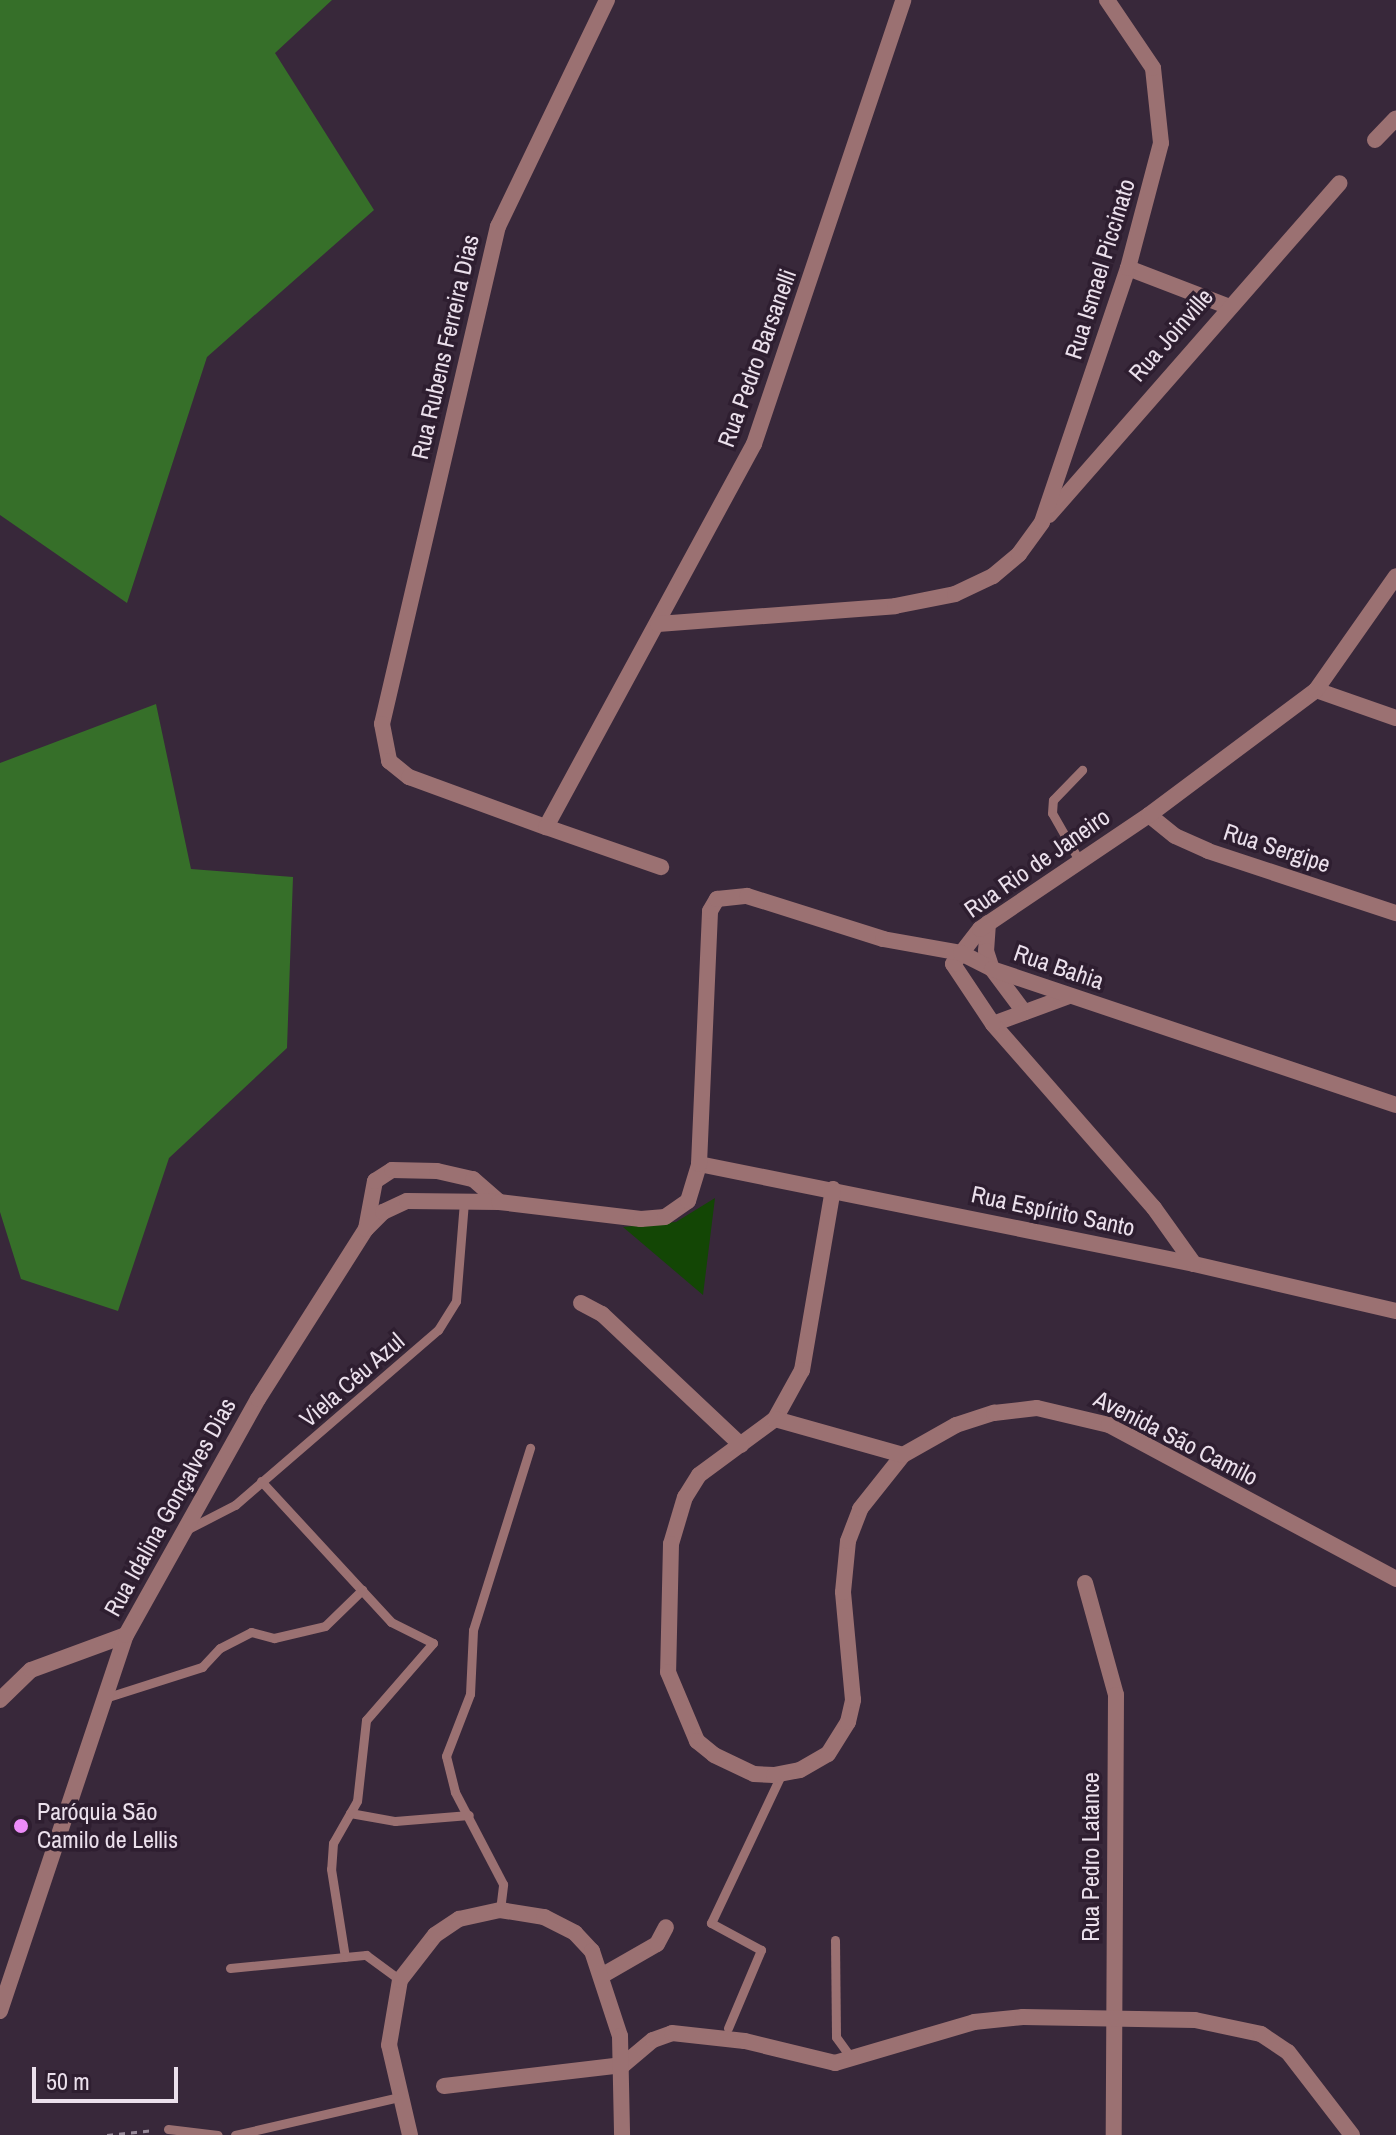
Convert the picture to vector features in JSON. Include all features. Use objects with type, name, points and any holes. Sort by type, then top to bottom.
[{"type":"street","name":"Rua Rubens Ferreira Dias","points":[[546,827],[409,777],[389,761],[382,724],[498,226],[607,0]]},
{"type":"street","name":"Rua Pedro Barsanelli","points":[[546,827],[754,444],[903,0]]},
{"type":"street","name":"Rua Ismael Piccinato","points":[[658,624],[895,606],[955,594],[993,576],[1019,554],[1042,522],[1128,268],[1161,143],[1161,105],[1153,68],[1107,0]]},
{"type":"street","points":[[1375,140],[1396,118]]},
{"type":"street","name":"Rua Joinville","points":[[1042,522],[1227,306],[1340,183]]},
{"type":"street","points":[[1128,268],[1227,306]]},
{"type":"street","name":"Rua Rio de Janeiro","points":[[1194,1264],[1154,1208],[993,1024],[953,964],[988,923],[1149,815],[1316,690],[1396,576]]},
{"type":"street","points":[[1316,690],[1396,718]]},
{"type":"street","name":"Rua Sergipe","points":[[1149,815],[1175,836],[1208,851],[1396,913]]},
{"type":"street","points":[[546,827],[661,867]]},
{"type":"street","name":"Rua Bahia","points":[[699,1164],[710,911],[717,899],[730,894],[747,896],[883,939],[961,953],[992,969],[1069,996],[1396,1105]]},
{"type":"street","points":[[988,923],[986,951],[992,969],[1024,1012]]},
{"type":"street","points":[[993,1024],[1069,996]]},
{"type":"street","points":[[499,1202],[641,1219],[665,1217],[688,1201],[699,1164]]},
{"type":"street","name":"Rua Espírito Santo","points":[[699,1164],[1194,1264],[1396,1311]]},
{"type":"street","name":"Rua Idalina Gonçalves Dias","points":[[366,1229],[375,1181],[392,1170],[437,1171],[473,1179],[499,1202]]},
{"type":"street","name":"Avenida São Camilo","points":[[833,1189],[802,1370],[775,1419],[699,1475],[676,1518],[671,1544],[668,1672],[697,1741],[735,1767],[754,1774],[800,1770],[828,1754],[848,1722],[853,1700],[843,1592],[848,1541],[860,1509],[903,1455],[956,1425],[994,1413],[1037,1408],[1074,1413],[1109,1425],[1396,1579]]},
{"type":"street","name":"Rua Idalina Gonçalves Dias","points":[[0,2011],[108,1697],[126,1635],[180,1532],[366,1229],[383,1212],[407,1201],[499,1202]]},
{"type":"street","points":[[581,1303],[602,1314],[741,1445]]},
{"type":"street","points":[[775,1419],[903,1455]]},
{"type":"street","name":"Rua Pedro Latance","points":[[1085,1583],[1116,1695],[1114,2135]]},
{"type":"street","points":[[0,1700],[7,1688],[40,1665],[126,1635]]},
{"type":"street","points":[[410,2135],[389,2045],[400,1980],[435,1935],[459,1919],[500,1910],[544,1917],[575,1933],[592,1951],[603,1975],[623,2065],[622,2135]]},
{"type":"street","points":[[603,1975],[657,1944],[666,1927]]},
{"type":"street","points":[[444,2086],[623,2065],[653,2040],[672,2033],[745,2041],[835,2063],[854,2061],[923,2034],[974,2022],[1023,2017],[1115,2022],[1195,2020],[1261,2034],[1309,2073],[1352,2135]]},
{"type":"lane","points":[[1080,862],[1052,813],[1058,792],[1082,770]]},
{"type":"lane","name":"Viela Céu Azul","points":[[180,1532],[235,1505],[393,1374],[448,1317],[459,1286],[464,1201]]},
{"type":"lane","points":[[500,1910],[503,1884],[455,1792],[446,1756],[470,1694],[473,1630],[530,1448]]},
{"type":"lane","points":[[261,1481],[391,1622],[433,1643],[366,1720],[357,1801],[333,1843],[331,1869],[345,1957]]},
{"type":"lane","points":[[108,1697],[202,1667],[220,1648],[251,1632],[274,1638],[325,1626],[362,1590]]},
{"type":"lane","points":[[728,2028],[761,1950],[711,1923],[782,1773]]},
{"type":"lane","points":[[350,1813],[395,1821],[469,1815]]},
{"type":"lane","points":[[835,1940],[836,2037],[854,2061]]},
{"type":"lane","points":[[230,1968],[366,1955],[400,1980]]},
{"type":"lane","points":[[235,2135],[400,2097]]},
{"type":"lane","points":[[170,2132],[218,2135]]},
{"type":"path","points":[[107,2135],[170,2132]]},
{"type":"green space","points":[[0,0],[332,0],[275,53],[374,210],[207,357],[127,603],[0,515]]},
{"type":"green space","points":[[156,704],[191,869],[293,877],[287,1048],[169,1158],[118,1311],[21,1279],[0,1212],[0,763]]},
{"type":"green space","points":[[715,1198],[703,1295],[623,1227],[676,1222]]},
{"type":"place","name":"Paróquia São Camilo de Lellis","points":[[21,1826]]}]
